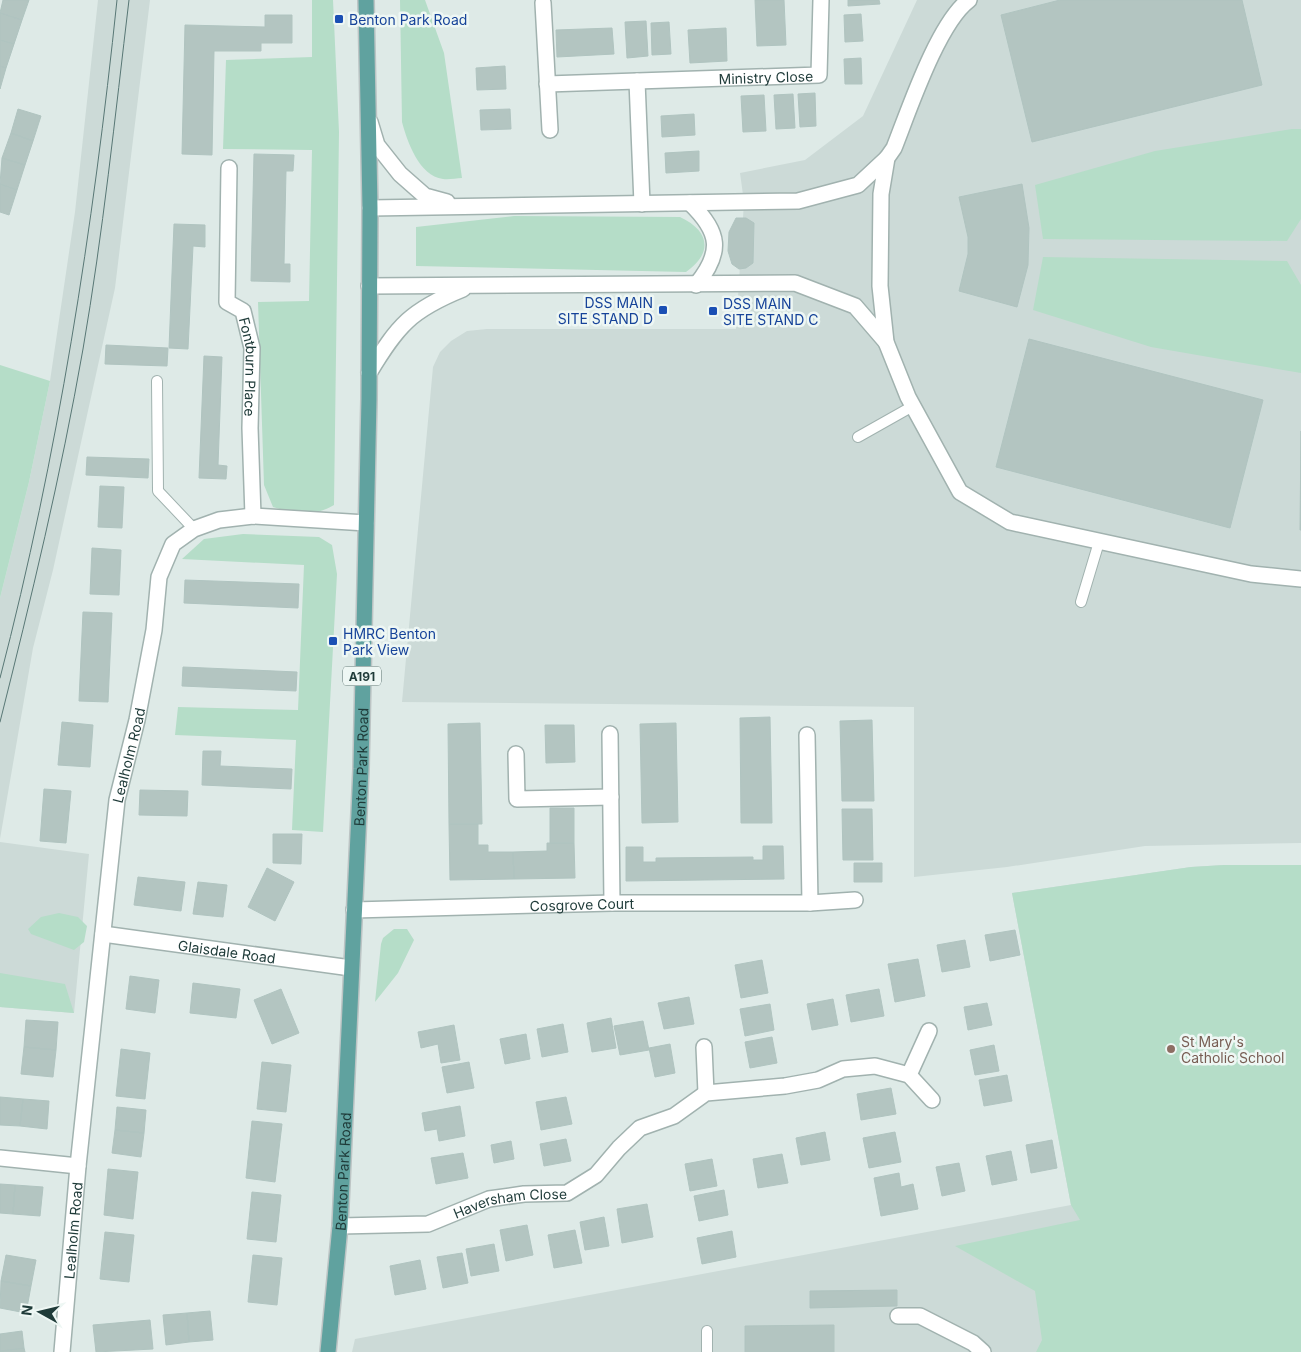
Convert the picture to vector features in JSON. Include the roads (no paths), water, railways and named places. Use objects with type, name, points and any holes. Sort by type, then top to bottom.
[{"type":"main road","name":"Benton Park Road","points":[[328,1352],[340,1226],[361,769],[369,373],[370,208],[366,0]]},
{"type":"street","name":"Ministry Close","points":[[548,84],[819,75],[821,0]]},
{"type":"street","points":[[370,208],[798,201],[858,185],[894,148],[925,70],[958,8],[969,0]]},
{"type":"street","points":[[544,3],[550,130]]},
{"type":"street","points":[[637,81],[642,204]]},
{"type":"street","points":[[369,118],[377,145],[400,174],[425,196],[467,207]]},
{"type":"street","points":[[886,158],[880,215],[880,286],[886,342],[913,406],[960,492],[1010,522],[1251,574],[1301,579]]},
{"type":"street","name":"Fontburn Place","points":[[229,168],[227,302],[243,311],[252,348],[250,428],[253,516]]},
{"type":"street","points":[[690,202],[704,216],[716,242],[709,269],[696,284]]},
{"type":"street","points":[[369,286],[795,283],[855,306],[886,342]]},
{"type":"street","points":[[369,373],[386,344],[408,319],[436,300],[470,286]]},
{"type":"street","name":"Lealholm Road","points":[[62,1352],[78,1166],[116,800],[137,720],[154,630],[158,577],[173,544],[194,529],[219,520],[253,516],[366,523]]},
{"type":"street","points":[[610,734],[612,902]]},
{"type":"street","points":[[807,735],[810,903]]},
{"type":"street","points":[[516,754],[517,799],[611,798]]},
{"type":"street","name":"Cosgrove Court","points":[[354,910],[612,902],[810,903],[855,900]]},
{"type":"street","name":"Glaisdale Road","points":[[102,934],[351,968]]},
{"type":"street","points":[[909,1075],[929,1032]]},
{"type":"street","points":[[704,1047],[706,1093],[785,1086],[818,1080],[843,1069],[874,1066],[909,1075],[932,1100]]},
{"type":"street","name":"Haversham Close","points":[[340,1226],[428,1224],[489,1199],[524,1194],[567,1193],[596,1175],[619,1148],[640,1128],[674,1116],[706,1093]]},
{"type":"street","name":"Lealholm Road","points":[[0,1158],[78,1166]]},
{"type":"street","points":[[898,1316],[920,1316],[973,1343],[983,1352]]},
{"type":"lane","points":[[157,381],[158,491],[194,529]]},
{"type":"lane","points":[[858,437],[913,406]]},
{"type":"lane","points":[[1081,602],[1099,542]]},
{"type":"lane","points":[[707,1331],[708,1352]]},
{"type":"tram line","points":[[0,678],[39,510],[71,341],[97,171],[117,0]]},
{"type":"tram line","points":[[0,722],[45,537],[83,349],[103,218],[129,0]]},
{"type":"place","name":"Benton Park Road","points":[[339,19]]},
{"type":"place","name":"DSS MAIN SITE STAND D","points":[[663,310]]},
{"type":"place","name":"DSS MAIN SITE STAND C","points":[[713,311]]},
{"type":"place","name":"HMRC Benton Park View","points":[[333,641]]},
{"type":"place","name":"St Mary's Catholic School","points":[[1171,1049]]}]
